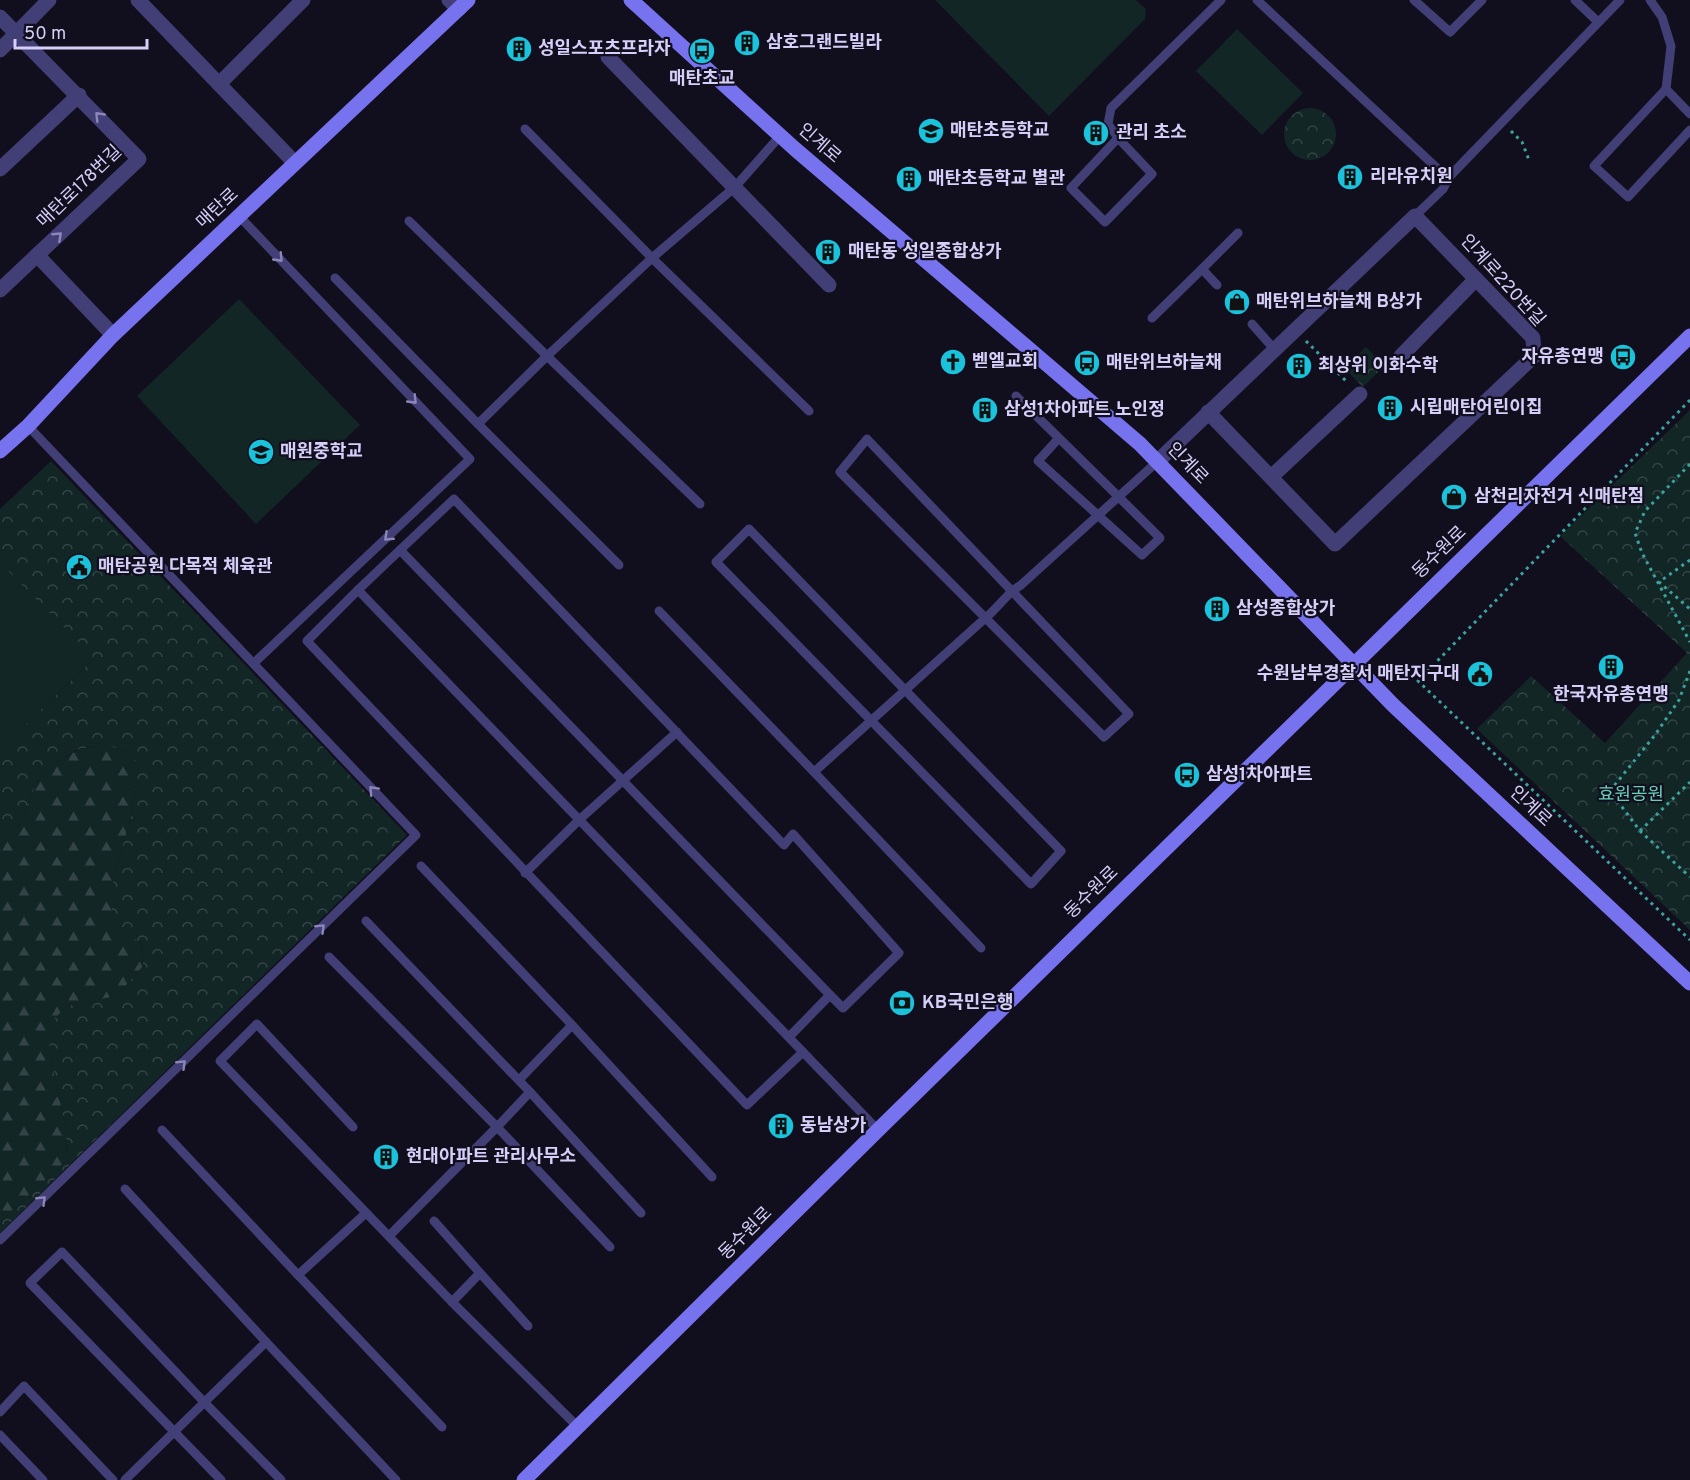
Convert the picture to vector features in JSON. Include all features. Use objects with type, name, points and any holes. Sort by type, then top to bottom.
[{"type":"street","points":[[0,50],[49,0]]},
{"type":"street","points":[[138,0],[295,163]]},
{"type":"street","name":"인계로","points":[[631,0],[780,136],[1158,461],[1393,705],[1690,983]]},
{"type":"street","points":[[219,84],[294,3]]},
{"type":"street","name":"매탄로","points":[[0,451],[28,426],[113,335],[295,163],[459,3]]},
{"type":"street","name":"매탄로178번길","points":[[0,17],[140,159],[0,290]]},
{"type":"street","points":[[608,57],[829,285]]},
{"type":"street","points":[[0,170],[79,95]]},
{"type":"street","points":[[1158,461],[1414,216]]},
{"type":"street","name":"인계로220번길","points":[[1208,412],[1335,544],[1534,356],[1533,338],[1414,216]]},
{"type":"street","name":"매탄로178번길","points":[[37,255],[113,335]]},
{"type":"street","points":[[1401,356],[1476,279]]},
{"type":"street","name":"동수원로","points":[[524,1480],[878,1130],[1690,336]]},
{"type":"street","points":[[1271,477],[1360,394]]},
{"type":"lane","points":[[1118,138],[1071,188],[1106,222],[1152,174],[1108,124],[1111,108],[1221,0]]},
{"type":"lane","points":[[1257,0],[1449,177]]},
{"type":"lane","points":[[1414,0],[1450,32],[1482,0]]},
{"type":"lane","points":[[1575,0],[1598,22]]},
{"type":"lane","points":[[1414,216],[1443,189],[1449,177],[1620,0]]},
{"type":"lane","points":[[1650,0],[1662,16],[1671,46],[1666,89],[1594,166],[1628,197],[1690,130]]},
{"type":"lane","points":[[1666,89],[1690,114]]},
{"type":"lane","points":[[525,129],[652,258],[809,411]]},
{"type":"lane","points":[[478,424],[652,258],[735,187],[780,136]]},
{"type":"lane","points":[[239,216],[470,459],[254,663]]},
{"type":"lane","points":[[409,221],[700,504]]},
{"type":"lane","points":[[1152,318],[1238,233]]},
{"type":"lane","points":[[1202,268],[1217,285]]},
{"type":"lane","points":[[335,278],[619,565]]},
{"type":"lane","points":[[1252,324],[1275,350]]},
{"type":"lane","points":[[1016,396],[1119,496],[1160,538],[1142,555],[1038,461],[1059,438]]},
{"type":"lane","points":[[0,1240],[416,835],[28,426]]},
{"type":"lane","points":[[867,438],[1129,714],[1104,737],[984,618],[840,472],[867,438]]},
{"type":"lane","points":[[814,772],[1158,461]]},
{"type":"lane","points":[[400,550],[843,1008],[899,953],[793,834],[784,844],[454,499],[400,550],[358,590],[307,641],[747,1105],[803,1052]]},
{"type":"lane","points":[[749,529],[905,690],[1061,851],[1030,884],[716,562],[749,529]]},
{"type":"lane","points":[[358,590],[878,1130]]},
{"type":"lane","points":[[659,611],[981,948]]},
{"type":"lane","points":[[525,873],[579,820],[676,732]]},
{"type":"lane","points":[[421,866],[712,1177]]},
{"type":"lane","points":[[366,921],[519,1080],[641,1213]]},
{"type":"lane","points":[[329,957],[497,1127],[610,1247]]},
{"type":"lane","points":[[789,1037],[830,995]]},
{"type":"lane","points":[[353,1127],[257,1024],[220,1061],[452,1302],[579,1428]]},
{"type":"lane","points":[[519,1080],[572,1025]]},
{"type":"lane","points":[[389,1236],[530,1092]]},
{"type":"lane","points":[[162,1130],[442,1427]]},
{"type":"lane","points":[[125,1189],[396,1480]]},
{"type":"lane","points":[[298,1275],[366,1213]]},
{"type":"lane","points":[[434,1221],[528,1326]]},
{"type":"lane","points":[[221,1480],[30,1283],[62,1252],[281,1480]]},
{"type":"lane","points":[[452,1302],[480,1273]]},
{"type":"lane","points":[[125,1480],[266,1342]]},
{"type":"lane","points":[[0,1412],[24,1386],[112,1480]]},
{"type":"lane","points":[[0,1435],[43,1480]]},
{"type":"path","points":[[1509,130],[1522,142],[1529,160]]},
{"type":"path","points":[[1295,329],[1340,375]]},
{"type":"path","points":[[1690,400],[1418,681],[1690,940]]},
{"type":"path","points":[[1690,464],[1645,511],[1635,533],[1642,553],[1690,642]]},
{"type":"path","points":[[1659,582],[1690,560]]},
{"type":"path","points":[[1659,582],[1690,609]]},
{"type":"path","points":[[1690,671],[1679,700],[1655,735],[1610,791],[1640,831],[1690,877]]},
{"type":"path","points":[[1640,831],[1690,782]]},
{"type":"green space","points":[[935,0],[1136,0],[1146,9],[1145,19],[1049,116]]},
{"type":"green space","points":[[1237,29],[1303,93],[1262,135],[1196,71]]},
{"type":"green space","points":[[1305,108],[1315,108],[1324,112],[1332,120],[1336,134],[1332,148],[1324,156],[1315,160],[1305,160],[1296,156],[1288,148],[1284,139],[1284,129],[1288,120],[1296,112]]},
{"type":"green space","points":[[239,299],[360,425],[256,524],[137,396]]},
{"type":"green space","points":[[1366,347],[1384,366],[1363,387],[1344,368]]},
{"type":"green space","name":"효원공원","points":[[1690,410],[1690,930],[1477,729],[1531,676],[1605,743],[1687,653],[1560,536]]},
{"type":"green space","points":[[51,461],[407,835],[0,1233],[0,1223],[67,1160],[66,1129],[49,1049],[51,1022],[67,1006],[117,996],[143,966],[141,942],[119,931],[110,903],[115,872],[132,814],[139,764],[129,752],[106,745],[79,749],[50,765],[35,786],[20,825],[0,844],[0,749],[93,659],[0,563],[0,509]]},
{"type":"green space","points":[[0,563],[94,658],[0,749]]},
{"type":"green space","points":[[106,745],[129,752],[139,764],[132,814],[115,872],[119,931],[141,942],[143,966],[117,996],[67,1006],[49,1049],[66,1129],[67,1160],[0,1223],[0,844],[20,825],[35,786],[50,765],[80,749]]},
{"type":"place","name":"삼호그랜드빌라","points":[[747,43]]},
{"type":"place","name":"성일스포츠프라자","points":[[519,49]]},
{"type":"place","name":"매탄초교","points":[[702,51]]},
{"type":"place","name":"매탄초등학교","points":[[931,131]]},
{"type":"place","name":"관리 초소","points":[[1096,133]]},
{"type":"place","name":"리라유치원","points":[[1350,177]]},
{"type":"place","name":"매탄초등학교 별관","points":[[909,179]]},
{"type":"place","name":"매탄동 성일종합상가","points":[[828,252]]},
{"type":"place","name":"매탄위브하늘채 B상가","points":[[1237,302]]},
{"type":"place","name":"자유총연맹","points":[[1623,357]]},
{"type":"place","name":"벧엘교회","points":[[953,362]]},
{"type":"place","name":"매탄위브하늘채","points":[[1087,363]]},
{"type":"place","name":"최상위 이화수학","points":[[1299,366]]},
{"type":"place","name":"시립매탄어린이집","points":[[1390,408]]},
{"type":"place","name":"삼성1차아파트 노인정","points":[[985,410]]},
{"type":"place","name":"매원중학교","points":[[261,452]]},
{"type":"place","name":"삼천리자전거 신매탄점","points":[[1454,497]]},
{"type":"place","name":"매탄공원 다목적 체육관","points":[[79,567]]},
{"type":"place","name":"삼성종합상가","points":[[1217,609]]},
{"type":"place","name":"한국자유총연맹","points":[[1611,667]]},
{"type":"place","name":"수원남부경찰서 매탄지구대","points":[[1480,674]]},
{"type":"place","name":"삼성1차아파트","points":[[1187,775]]},
{"type":"place","name":"KB국민은행","points":[[902,1003]]},
{"type":"place","name":"동남상가","points":[[781,1126]]},
{"type":"place","name":"현대아파트 관리사무소","points":[[386,1157]]}]
